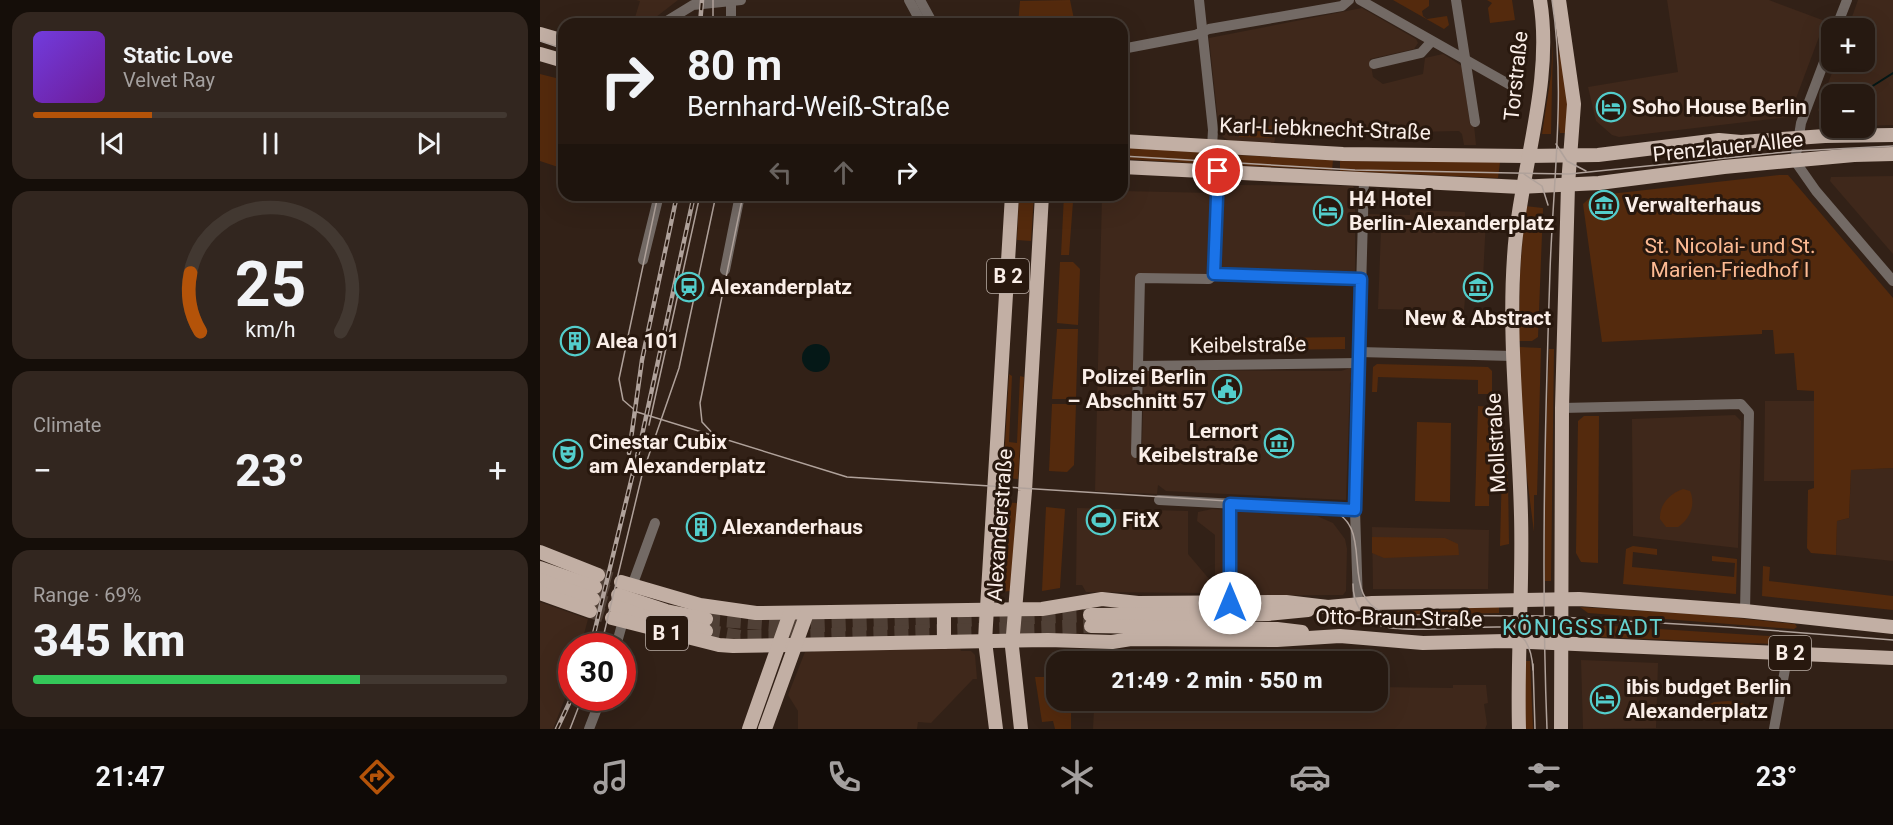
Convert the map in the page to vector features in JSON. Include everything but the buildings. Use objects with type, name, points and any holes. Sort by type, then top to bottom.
[{"type":"main road","name":"Torstraße","points":[[1527,156],[1541,80],[1543,31],[1540,0]]},
{"type":"main road","name":"Torstraße","points":[[1559,0],[1574,104],[1570,156]]},
{"type":"main road","points":[[540,34],[558,39]]},
{"type":"main road","points":[[540,54],[558,59]]},
{"type":"main road","name":"Prenzlauer Allee","points":[[1527,156],[1598,155],[1719,140],[1742,142],[1893,135]]},
{"type":"main road","name":"Karl-Liebknecht-Straße","points":[[1128,141],[1342,154],[1527,156]]},
{"type":"main road","name":"Prenzlauer Allee","points":[[1521,187],[1568,185],[1795,161],[1893,154]]},
{"type":"main road","name":"Mollstraße","points":[[1519,729],[1523,599],[1520,489],[1512,356],[1514,258],[1521,187],[1527,156]]},
{"type":"main road","points":[[1562,729],[1560,599],[1562,408],[1570,156]]},
{"type":"main road","points":[[1128,167],[1521,187]]},
{"type":"main road","name":"Alexanderstraße","points":[[790,613],[988,610],[1012,201]]},
{"type":"main road","name":"Alexanderstraße","points":[[1021,729],[1013,641],[1042,201]]},
{"type":"main road","points":[[540,552],[594,593]]},
{"type":"main road","points":[[540,568],[594,593]]},
{"type":"main road","points":[[540,580],[594,593]]},
{"type":"main road","points":[[540,593],[594,593]]},
{"type":"main road","name":"Otto-Braun-Straße","points":[[1015,610],[1057,609],[1094,599],[1138,603],[1286,602],[1328,607],[1358,604],[1560,599],[1745,611],[1893,627]]},
{"type":"main road","points":[[620,602],[666,611],[706,625]]},
{"type":"main road","name":"B 1","points":[[620,602],[700,605],[736,612],[790,613]]},
{"type":"main road","name":"B 1","points":[[620,602],[720,645],[984,641]]},
{"type":"main road","points":[[1328,607],[1268,614],[1090,620],[1277,629],[1330,636]]},
{"type":"main road","name":"B 1","points":[[988,610],[1015,610]]},
{"type":"main road","name":"B 2","points":[[988,610],[984,641],[1013,641]]},
{"type":"main road","points":[[944,611],[944,642]]},
{"type":"main road","points":[[749,729],[790,613]]},
{"type":"main road","points":[[765,729],[807,613]]},
{"type":"main road","name":"Otto-Braun-Straße","points":[[1013,641],[1276,640],[1330,636],[1423,643],[1520,642],[1893,658]]},
{"type":"main road","points":[[984,641],[996,729]]},
{"type":"street","points":[[909,0],[919,18]]},
{"type":"street","points":[[920,0],[930,18]]},
{"type":"street","points":[[1199,0],[1212,147]]},
{"type":"street","points":[[1128,48],[1342,6],[1349,0]]},
{"type":"street","points":[[1360,0],[1512,86]]},
{"type":"street","points":[[1456,0],[1475,122]]},
{"type":"street","points":[[1840,18],[1846,0]]},
{"type":"street","points":[[671,18],[693,4],[735,1],[732,18]]},
{"type":"street","points":[[1374,64],[1421,53],[1431,42]]},
{"type":"street","points":[[1821,71],[1797,138],[1795,161],[1816,191],[1893,281]]},
{"type":"street","points":[[1136,453],[1140,278],[1209,279],[1214,274],[1218,171]]},
{"type":"street","points":[[1358,604],[1355,510],[1364,180]]},
{"type":"street","points":[[643,260],[658,201]]},
{"type":"street","points":[[725,270],[739,201]]},
{"type":"street","points":[[1214,274],[1361,279]]},
{"type":"street","name":"Keibelstraße","points":[[1139,366],[1359,358],[1512,356]]},
{"type":"street","points":[[1562,408],[1741,404],[1746,408],[1749,413],[1745,611]]},
{"type":"street","points":[[1159,500],[1355,510]]},
{"type":"street","points":[[1230,504],[1230,603]]},
{"type":"street","points":[[617,633],[620,602],[655,523]]},
{"type":"street","points":[[1774,729],[1788,653]]},
{"type":"street","points":[[589,729],[596,711]]},
{"type":"shaded area","points":[[636,0],[678,0],[655,18],[635,18],[640,1]]},
{"type":"shaded area","points":[[1667,0],[1769,0],[1821,20],[1821,32],[1789,117],[1619,137],[1612,135],[1596,121],[1588,87],[1678,72]]},
{"type":"shaded area","points":[[1858,0],[1893,0],[1893,125],[1875,126],[1875,84],[1828,84],[1832,72],[1875,72],[1875,18],[1852,18]]},
{"type":"shaded area","points":[[1362,8],[1416,39],[1418,43],[1414,49],[1370,59],[1373,77],[1383,84],[1423,74],[1425,58],[1443,54],[1462,66],[1470,124],[1474,125],[1476,145],[1464,145],[1462,134],[1459,131],[1368,133],[1277,129],[1274,144],[1230,141],[1223,137],[1219,130],[1209,38]]},
{"type":"shaded area","points":[[1893,176],[1893,254],[1830,181],[1831,177]]},
{"type":"shaded area","points":[[1224,181],[1236,181],[1239,185],[1353,186],[1358,195],[1355,203],[1355,274],[1347,276],[1346,273],[1222,268],[1219,270],[1220,188]]},
{"type":"shaded area","points":[[1128,191],[1214,193],[1210,274],[1138,274],[1136,458],[1173,459],[1173,448],[1145,447],[1142,444],[1144,374],[1147,370],[1341,371],[1350,368],[1354,371],[1355,378],[1350,383],[1346,500],[1166,491],[1158,485],[1157,494],[1095,491],[1102,201],[1128,201]]},
{"type":"shaded area","points":[[1410,210],[1465,212],[1465,217],[1486,218],[1482,299],[1465,298],[1464,311],[1378,309],[1381,230],[1367,229],[1367,214],[1410,215]]},
{"type":"shaded area","points":[[816,344],[826,348],[830,358],[826,368],[816,372],[806,368],[802,358],[806,348]]},
{"type":"shaded area","points":[[1765,401],[1814,401],[1814,481],[1764,481]]},
{"type":"shaded area","points":[[1735,415],[1741,421],[1738,548],[1633,536],[1632,419]]},
{"type":"shaded area","points":[[1893,468],[1893,561],[1836,555],[1837,521],[1849,518],[1851,470]]},
{"type":"shaded area","points":[[1077,508],[1188,511],[1188,554],[1215,586],[1215,535],[1197,521],[1198,512],[1212,509],[1317,516],[1333,523],[1345,539],[1347,549],[1346,591],[1343,595],[1211,596],[1208,593],[1086,592],[1082,585],[1076,585]]},
{"type":"shaded area","points":[[1372,527],[1489,530],[1488,589],[1373,589]]},
{"type":"shaded area","points":[[540,602],[588,619],[584,633],[558,633],[558,711],[560,711],[553,729],[540,729]]},
{"type":"shaded area","points":[[960,648],[961,651],[971,651],[975,655],[977,679],[973,679],[931,723],[918,722],[917,729],[798,729],[798,711],[788,695],[805,652],[813,652],[814,649]]},
{"type":"shaded area","points":[[1581,660],[1658,663],[1656,728],[1583,729]]},
{"type":"shaded area","points":[[1453,685],[1486,685],[1488,703],[1484,704],[1487,724],[1485,729],[1093,729],[1094,711],[1388,711],[1388,687],[1453,688]]},
{"type":"green space","points":[[1070,0],[1074,18],[1019,18],[1020,1]]},
{"type":"green space","points":[[1393,0],[1429,0],[1429,6],[1422,11],[1423,16],[1427,19],[1447,16],[1449,25],[1444,29]]},
{"type":"green space","points":[[1487,0],[1512,0],[1515,20],[1490,23],[1488,8],[1492,3]]},
{"type":"green space","points":[[1553,41],[1551,134],[1542,134],[1551,75]]},
{"type":"green space","points":[[1559,42],[1567,80],[1567,133],[1560,133],[1558,121]]},
{"type":"green space","points":[[540,74],[558,78],[558,167],[540,161]]},
{"type":"green space","points":[[1240,124],[1247,124],[1249,128],[1262,129],[1272,125],[1272,138],[1239,137]]},
{"type":"green space","points":[[1128,147],[1228,154],[1228,165],[1128,159]]},
{"type":"green space","points":[[1236,155],[1333,160],[1332,170],[1235,165]]},
{"type":"green space","points":[[1340,161],[1500,162],[1498,178],[1340,171]]},
{"type":"green space","name":"St. Nicolai- und St. Marien-Friedhof I","points":[[1788,175],[1893,298],[1893,468],[1851,470],[1849,518],[1837,521],[1836,555],[1811,553],[1807,548],[1808,490],[1814,488],[1814,391],[1797,390],[1794,353],[1775,354],[1773,330],[1762,330],[1762,334],[1602,342],[1583,204],[1592,196]]},
{"type":"green space","points":[[1019,201],[1034,201],[1031,241],[1017,240]]},
{"type":"green space","points":[[1064,201],[1090,201],[1073,202],[1069,255],[1061,255]]},
{"type":"green space","points":[[1525,206],[1543,208],[1538,337],[1532,341],[1519,341],[1520,274]]},
{"type":"green space","points":[[1060,262],[1073,262],[1080,269],[1078,325],[1057,323]]},
{"type":"green space","points":[[1057,329],[1078,329],[1076,399],[1052,399]]},
{"type":"green space","points":[[1345,337],[1345,349],[1271,350],[1271,338]]},
{"type":"green space","points":[[1519,347],[1541,348],[1534,532],[1522,439]]},
{"type":"green space","points":[[1549,349],[1554,349],[1551,581],[1545,581],[1545,464]]},
{"type":"green space","points":[[1377,364],[1488,367],[1492,371],[1492,394],[1478,394],[1478,380],[1378,377],[1377,392],[1372,392],[1373,367]]},
{"type":"green space","points":[[1009,374],[1012,376],[1009,442],[1017,443],[1020,376],[1024,377],[1018,479],[1003,478]]},
{"type":"green space","points":[[1052,404],[1076,404],[1074,465],[1067,472],[1049,471]]},
{"type":"green space","points":[[1478,406],[1491,407],[1489,506],[1475,506]]},
{"type":"green space","points":[[1584,416],[1599,416],[1598,563],[1581,562],[1576,553],[1578,421]]},
{"type":"green space","points":[[1417,422],[1451,423],[1450,502],[1415,501]]},
{"type":"green space","points":[[1503,428],[1508,477],[1509,544],[1500,546]]},
{"type":"green space","points":[[1683,489],[1690,491],[1692,496],[1691,511],[1678,527],[1666,527],[1660,519],[1663,504]]},
{"type":"green space","points":[[1001,502],[1017,503],[1011,591],[996,592]]},
{"type":"green space","points":[[1046,507],[1065,509],[1060,588],[1042,591]]},
{"type":"green space","points":[[1372,537],[1445,538],[1458,544],[1459,555],[1384,558],[1372,553]]},
{"type":"green space","points":[[1633,546],[1657,549],[1657,555],[1633,552],[1632,567],[1734,577],[1735,563],[1712,561],[1712,556],[1737,559],[1736,594],[1623,584],[1626,549]]},
{"type":"green space","points":[[1763,566],[1770,567],[1769,581],[1893,596],[1893,610],[1762,596]]},
{"type":"green space","points":[[1473,607],[1499,607],[1499,613],[1402,615],[1393,611],[1461,610]]},
{"type":"green space","points":[[1580,607],[1710,615],[1795,624],[1797,627],[1794,629],[1588,613]]},
{"type":"green space","points":[[1581,624],[1798,638],[1798,645],[1598,637],[1581,633]]},
{"type":"green space","points":[[1525,661],[1530,661],[1533,729],[1524,729]]},
{"type":"green space","points":[[1035,677],[1046,677],[1046,711],[1071,711],[1071,729],[1055,729],[1053,721],[1042,722]]},
{"type":"green space","points":[[1729,701],[1755,706],[1754,716],[1716,710],[1700,718],[1696,711],[1714,702]]},
{"type":"waterway","points":[[1875,84],[1893,73]]},
{"type":"tunnel","points":[[598,575],[621,582]]},
{"type":"tunnel","points":[[595,587],[618,595]]},
{"type":"tunnel","points":[[593,599],[615,606]]},
{"type":"tunnel","points":[[590,611],[612,618]]},
{"type":"tunnel","points":[[706,619],[801,626],[1090,615]]},
{"type":"tunnel","points":[[706,631],[740,637],[772,637],[1091,626]]},
{"type":"tram line","points":[[713,0],[713,18]]},
{"type":"tram line","points":[[1547,729],[1544,614],[1545,443],[1558,101],[1558,67],[1552,0]]},
{"type":"tram line","points":[[540,41],[558,47]]},
{"type":"tram line","points":[[1556,144],[1567,161],[1586,171]]},
{"type":"tram line","points":[[1128,156],[1355,170],[1569,174],[1796,151],[1893,146]]},
{"type":"tram line","points":[[1524,174],[1542,186],[1548,205]]},
{"type":"tram line","points":[[657,201],[619,379],[623,400],[637,412],[847,477],[1324,507],[1342,516],[1351,529],[1363,594],[1373,606],[1391,615],[1543,616],[1893,640]]},
{"type":"tram line","points":[[649,425],[699,201]]},
{"type":"tram line","points":[[604,633],[642,475],[679,368],[715,201]]},
{"type":"tram line","points":[[716,437],[702,422],[700,403],[742,201]]},
{"type":"tram line","points":[[1353,584],[1355,597],[1363,614],[1379,625],[1404,629],[1501,627],[1516,632],[1526,641],[1531,654],[1533,670]]},
{"type":"tram line","points":[[1533,664],[1535,729]]},
{"type":"tram line","points":[[570,729],[577,711]]},
{"type":"railway","points":[[700,18],[702,0]]},
{"type":"railway","points":[[629,453],[642,360],[676,201]]},
{"type":"railway","points":[[594,633],[641,440],[693,201]]},
{"type":"railway","points":[[557,729],[565,711]]},
{"type":"place","name":"Soho House Berlin","points":[[1611,107]]},
{"type":"place","name":"Verwalterhaus","points":[[1604,205]]},
{"type":"place","name":"H4 Hotel Berlin-Alexanderplatz","points":[[1328,211]]},
{"type":"place","name":"Alexanderplatz","points":[[689,287]]},
{"type":"place","name":"New & Abstract","points":[[1478,287]]},
{"type":"place","name":"Alea 101","points":[[575,341]]},
{"type":"place","name":"Polizei Berlin – Abschnitt 57","points":[[1227,389]]},
{"type":"place","name":"Lernort Keibelstraße","points":[[1279,443]]},
{"type":"place","name":"Cinestar Cubix am Alexanderplatz","points":[[568,454]]},
{"type":"place","name":"FitX","points":[[1101,520]]},
{"type":"place","name":"Alexanderhaus","points":[[701,527]]},
{"type":"place","name":"ibis budget Berlin Alexanderplatz","points":[[1605,699]]},
{"type":"district","name":"KÖNIGSSTADT","points":[[1583,627]]},
{"type":"route","points":[[1218,171],[1214,274],[1361,279],[1355,510],[1230,504],[1230,603]]}]
